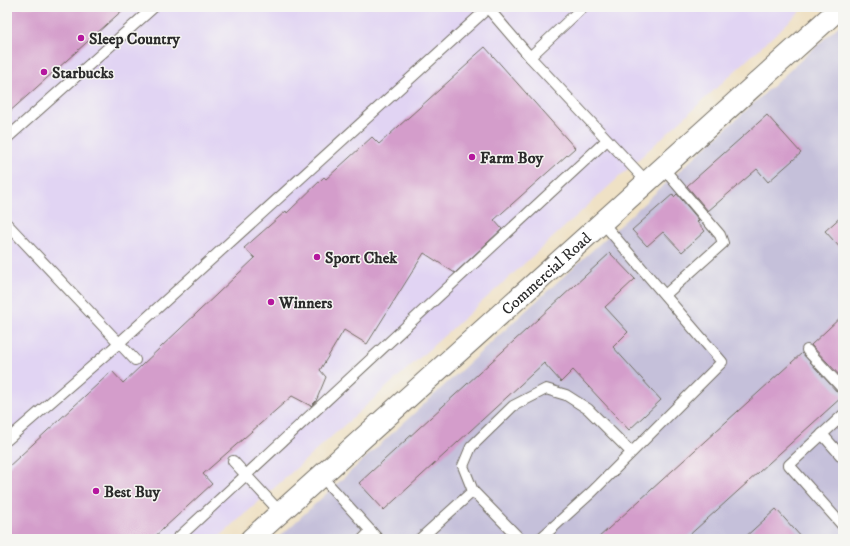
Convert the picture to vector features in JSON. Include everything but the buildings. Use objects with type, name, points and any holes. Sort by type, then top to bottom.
[{"type":"street","name":"Commercial Road","points":[[251,539],[841,7]]},
{"type":"lane","points":[[7,138],[154,7]]},
{"type":"lane","points":[[530,57],[583,7]]},
{"type":"lane","points":[[7,440],[119,343],[487,8],[530,57],[647,182]]},
{"type":"lane","points":[[177,539],[607,140]]},
{"type":"lane","points":[[663,168],[720,235],[723,243],[665,295]]},
{"type":"lane","points":[[540,539],[592,492],[722,362],[602,222]]},
{"type":"lane","points":[[7,224],[135,360]]},
{"type":"lane","points":[[807,350],[843,389]]},
{"type":"lane","points":[[520,539],[473,491],[463,466],[471,447],[513,406],[546,389],[566,395],[588,409],[631,452]]},
{"type":"lane","points":[[843,415],[788,465],[843,526]]},
{"type":"lane","points":[[822,434],[843,458]]},
{"type":"lane","points":[[233,461],[280,512]]},
{"type":"lane","points":[[321,476],[375,535],[363,539]]},
{"type":"lane","points":[[420,539],[473,491]]},
{"type":"shaded area","points":[[7,7],[805,7],[502,284],[217,539],[7,539]]},
{"type":"shaded area","points":[[843,22],[843,539],[277,539],[518,318]]},
{"type":"place","name":"Sleep Country","points":[[81,38]]},
{"type":"place","name":"Starbucks","points":[[44,72]]},
{"type":"place","name":"Farm Boy","points":[[472,157]]},
{"type":"place","name":"Sport Chek","points":[[317,257]]},
{"type":"place","name":"Winners","points":[[271,302]]},
{"type":"place","name":"Best Buy","points":[[96,491]]}]
